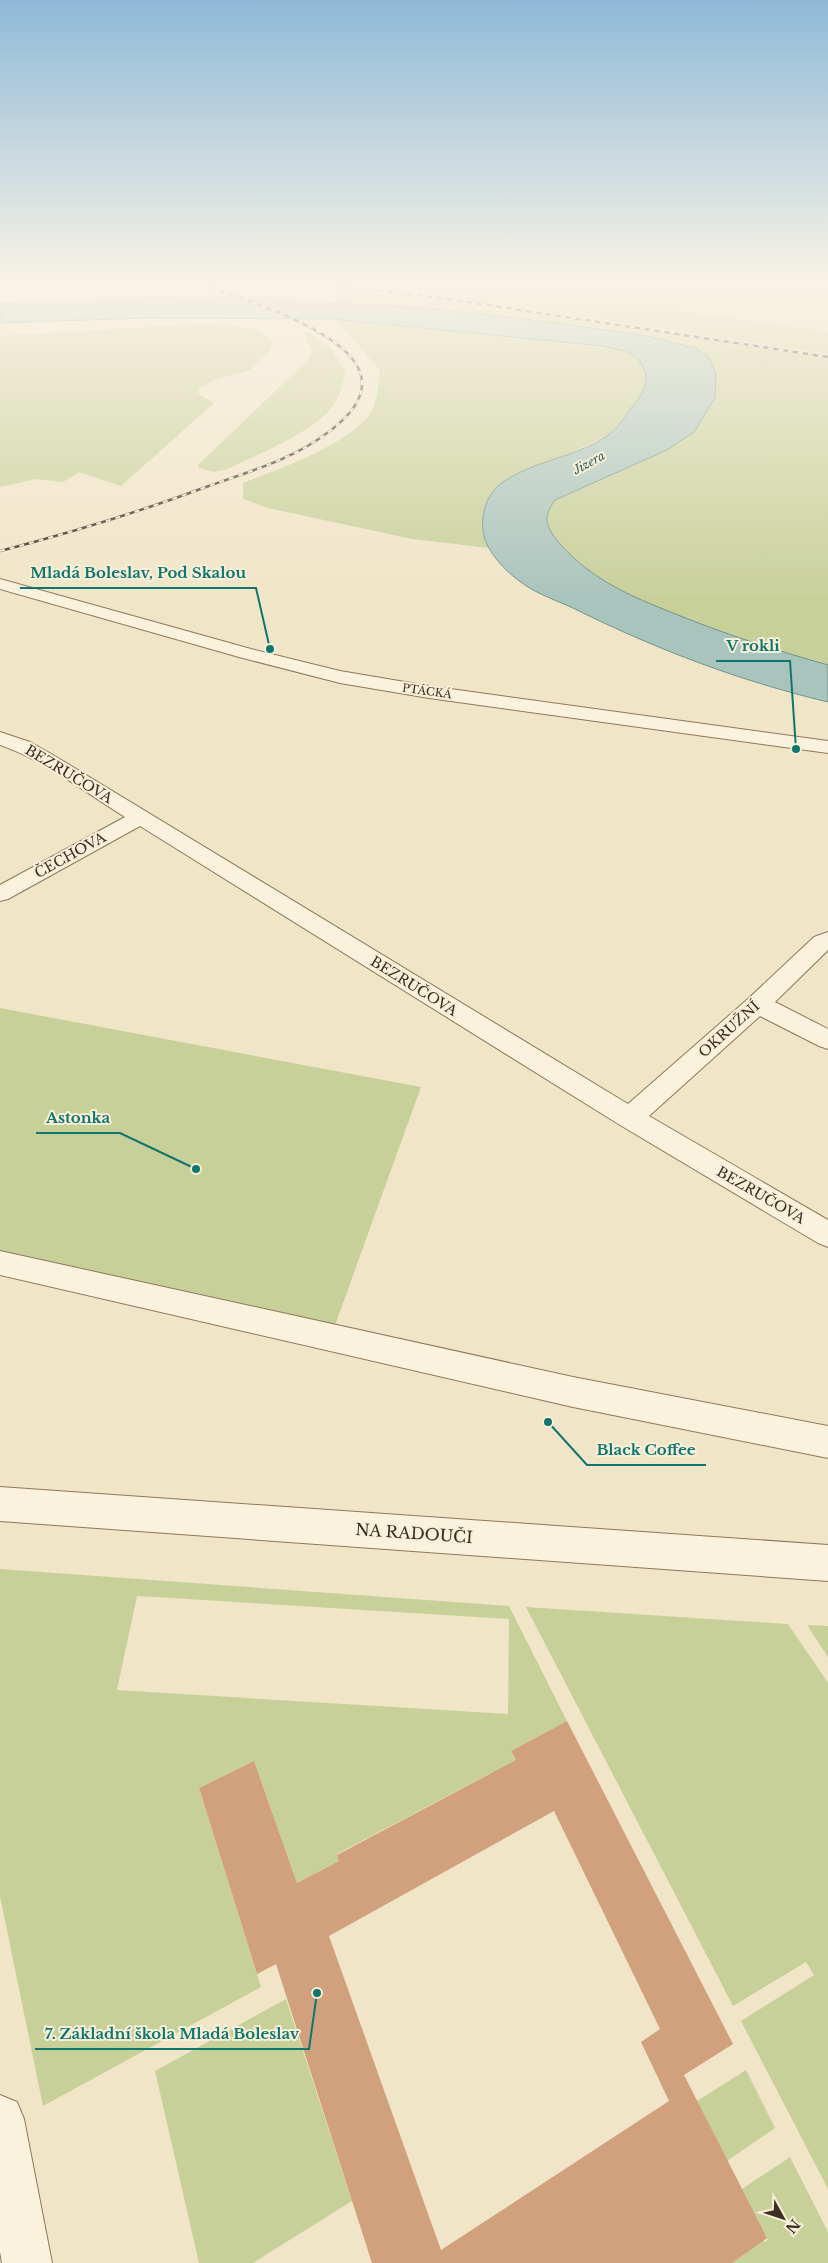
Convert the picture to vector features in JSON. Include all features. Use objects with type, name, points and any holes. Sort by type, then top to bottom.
[{"type":"street","name":"PTÁCKÁ","points":[[0,584],[253,655],[340,676],[429,692],[828,747]]},
{"type":"street","name":"PTÁCKÁ","points":[[0,591],[34,592]]},
{"type":"street","name":"BEZRUČOVA","points":[[0,738],[23,746],[46,759],[630,1118],[828,1235]]},
{"type":"street","name":"ČECHOVA","points":[[0,894],[140,817]]},
{"type":"street","name":"OKRUŽNÍ","points":[[630,1118],[758,1004],[822,942],[828,940]]},
{"type":"street","points":[[758,1004],[828,1040]]},
{"type":"street","points":[[0,1264],[573,1392],[828,1442]]},
{"type":"street","name":"NA RADOUČI","points":[[0,1504],[828,1563]]},
{"type":"street","points":[[0,2119],[27,2263]]},
{"type":"green space","points":[[0,389],[200,389],[199,394],[214,403],[121,486],[79,472],[63,482],[36,479],[0,487]]},
{"type":"green space","points":[[278,389],[341,389],[333,406],[324,416],[299,434],[225,470],[213,472],[199,468],[198,465]]},
{"type":"green space","points":[[378,389],[644,389],[638,400],[608,435],[571,453],[520,472],[483,531],[489,548],[412,539],[268,508],[243,499],[243,483],[292,464],[344,437],[369,415]]},
{"type":"green space","points":[[705,389],[828,389],[828,665],[711,628],[627,593],[598,577],[585,567],[560,544],[550,530],[547,516],[555,500],[667,450],[694,432],[715,398]]},
{"type":"green space","points":[[0,1008],[421,1087],[334,1328],[0,1251]]},
{"type":"green space","points":[[0,1569],[509,1606],[567,1721],[511,1751],[520,1769],[491,1773],[337,1854],[339,1861],[297,1883],[254,1761],[199,1788],[261,1987],[43,2106],[0,1896]],"holes":[[[137,1596],[509,1619],[508,1714],[117,1690]]]},
{"type":"green space","points":[[526,1607],[788,1624],[828,1683],[828,2189],[741,2021],[814,1975],[806,1962],[733,2006]]},
{"type":"green space","points":[[807,1625],[828,1626],[828,1657]]},
{"type":"green space","points":[[286,1999],[352,2201],[253,2263],[199,2263],[155,2071]]},
{"type":"green space","points":[[746,2070],[775,2128],[727,2161],[697,2101]]},
{"type":"green space","points":[[790,2157],[828,2232],[828,2263],[732,2263],[746,2253],[744,2248],[762,2235],[765,2242],[768,2240],[742,2189]]},
{"type":"water","name":"Jizera","points":[[644,389],[715,389],[715,398],[694,432],[667,450],[555,500],[550,507],[547,518],[550,530],[560,544],[585,567],[598,577],[627,593],[711,628],[828,665],[828,702],[731,674],[607,625],[521,583],[504,568],[490,550],[485,540],[483,519],[487,501],[494,490],[524,470],[581,449],[608,435],[615,429]]},
{"type":"building","points":[[567,1721],[733,2044],[684,2075],[767,2238],[732,2263],[372,2263],[276,1964],[257,1974],[199,1788],[254,1761],[297,1883],[339,1861],[337,1855],[516,1760],[511,1751]],"holes":[[[554,1811],[660,2029],[641,2042],[669,2101],[441,2250],[329,1936]]]},
{"type":"railway","points":[[0,551],[130,513],[284,458],[327,433],[350,412],[361,393],[361,389]]},
{"type":"place","name":"Mladá Boleslav, Pod Skalou","points":[[270,649]]},
{"type":"place","name":"V rokli","points":[[796,749]]},
{"type":"place","name":"Astonka","points":[[196,1169]]},
{"type":"place","name":"Black Coffee","points":[[548,1422]]},
{"type":"place","name":"7. Základní škola Mladá Boleslav","points":[[317,1993]]}]
